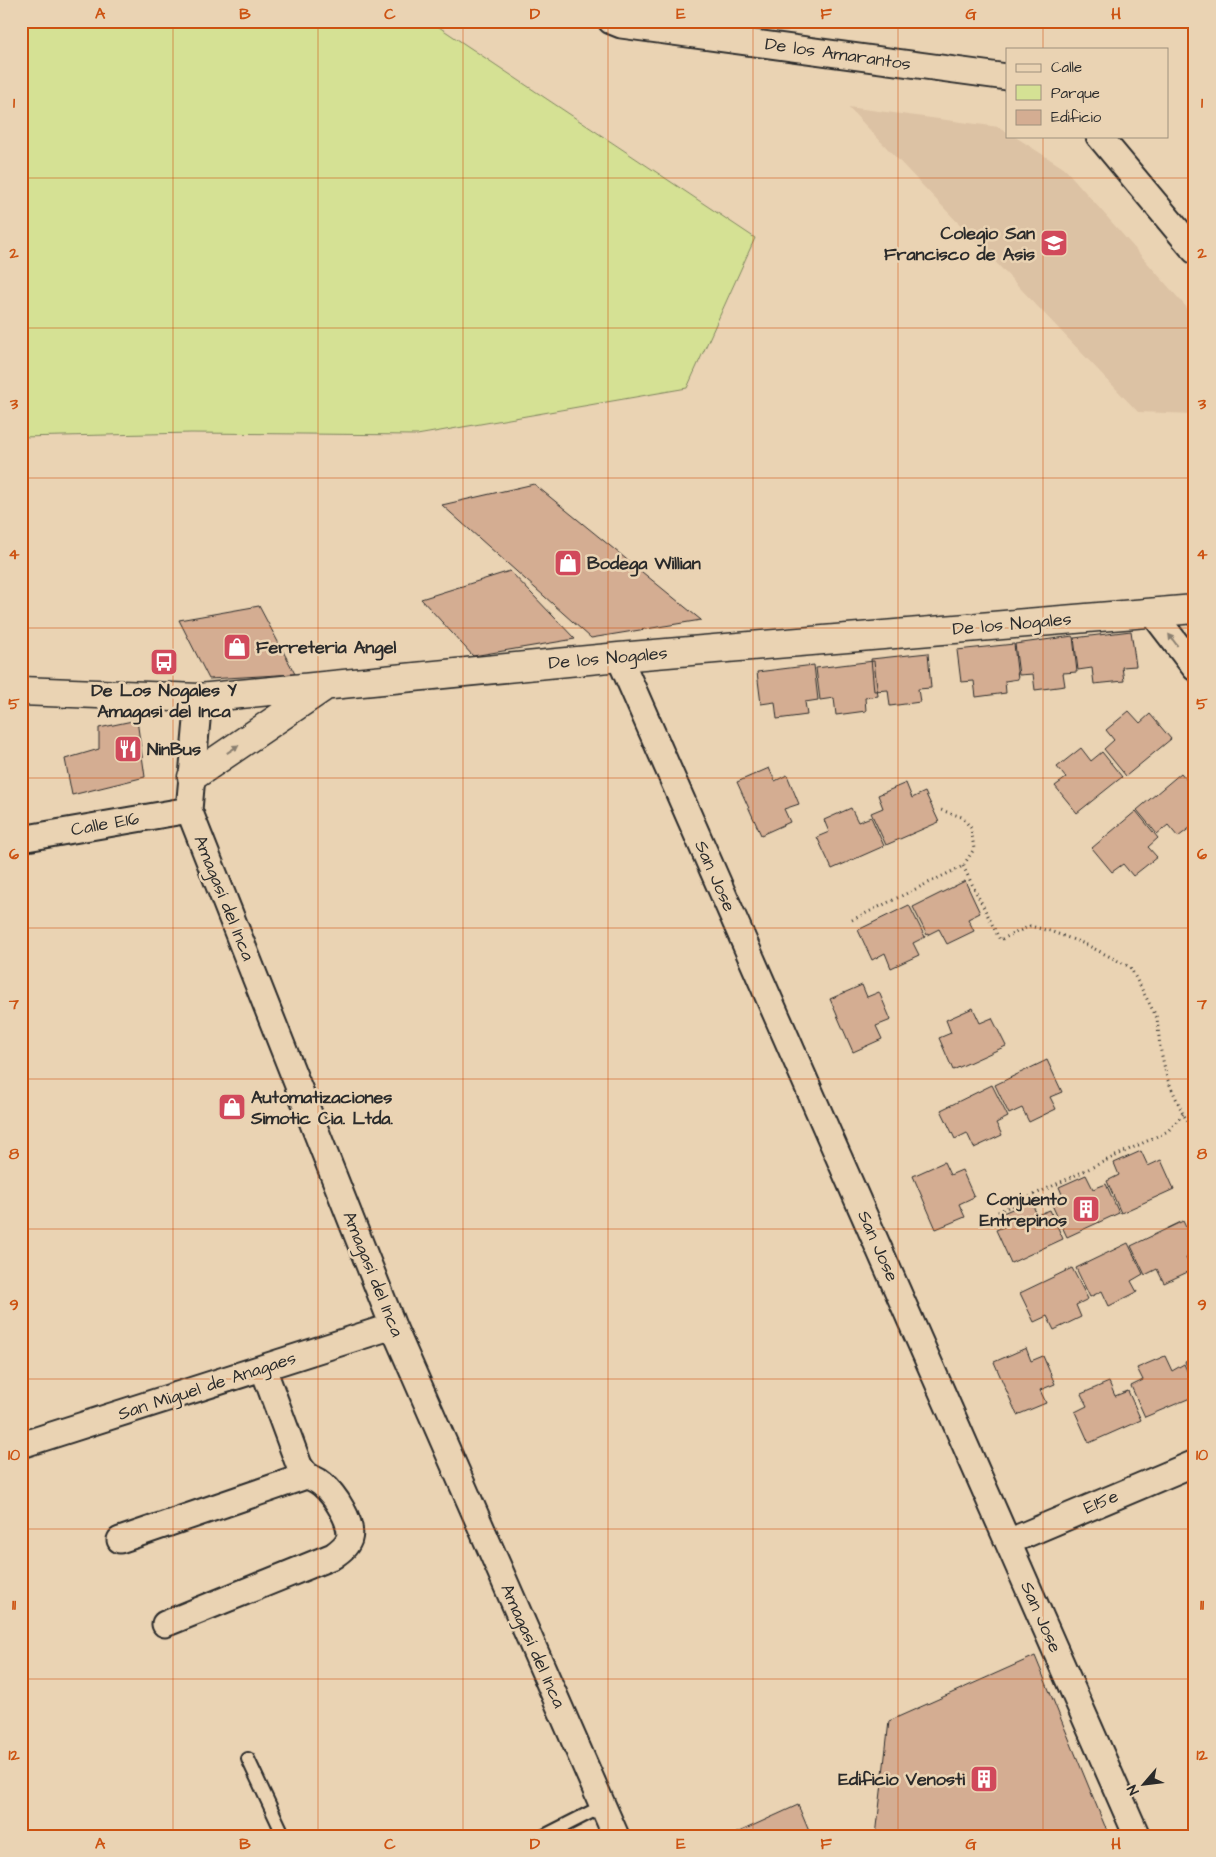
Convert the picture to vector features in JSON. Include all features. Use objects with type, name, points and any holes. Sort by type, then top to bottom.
[{"type":"street","name":"De los Amarantos","points":[[611,21],[621,24],[1006,77]]},
{"type":"street","points":[[1101,138],[1195,251]]},
{"type":"street","name":"De los Nogales","points":[[21,691],[200,698],[619,657],[1195,609]]},
{"type":"street","points":[[1152,612],[1195,668]]},
{"type":"street","name":"San Jose","points":[[619,657],[1137,1836]]},
{"type":"street","points":[[192,776],[326,686]]},
{"type":"street","name":"Amagasí del Inca","points":[[200,698],[189,810],[394,1326],[616,1836]]},
{"type":"street","name":"Calle E16","points":[[21,839],[189,810]]},
{"type":"street","name":"San Miguel de Anagaes","points":[[21,1445],[394,1326]]},
{"type":"street","points":[[165,1624],[333,1556],[344,1549],[349,1538],[350,1527],[336,1499],[322,1484],[306,1476],[299,1465],[263,1368]]},
{"type":"street","name":"E15e","points":[[1008,1542],[1195,1463]]},
{"type":"street","points":[[120,1540],[306,1476]]},
{"type":"lane","points":[[248,1759],[284,1836]]},
{"type":"lane","points":[[544,1836],[603,1806]]},
{"type":"path","points":[[852,920],[963,866],[974,849],[972,828],[962,817],[941,810]]},
{"type":"path","points":[[963,866],[1000,940],[1030,926],[1085,944],[1130,967],[1157,1018],[1160,1047],[1167,1078],[1183,1114],[1195,1132]]},
{"type":"path","points":[[998,1212],[1168,1131],[1183,1114]]},
{"type":"shaded area","name":"Colegio San Francisco de Asis","points":[[848,107],[999,127],[1006,131],[1006,138],[1017,138],[1065,169],[1195,317],[1195,414],[1138,412]]},
{"type":"green space","points":[[21,21],[430,21],[755,238],[687,388],[417,435],[191,433],[21,437]]},
{"type":"building","name":"Bodega Willian","points":[[534,484],[701,620],[591,638],[442,505]]},
{"type":"building","points":[[510,571],[575,639],[473,656],[421,599]]},
{"type":"building","name":"Ferreteria Angel","points":[[259,606],[295,674],[209,679],[179,620]]},
{"type":"building","points":[[1131,631],[1136,666],[1122,667],[1124,681],[1094,684],[1092,668],[1078,670],[1074,638]]},
{"type":"building","points":[[1073,636],[1077,672],[1063,673],[1065,686],[1035,690],[1033,674],[1019,675],[1015,644]]},
{"type":"building","points":[[1014,644],[1018,679],[1005,681],[1006,693],[976,697],[974,681],[961,682],[957,650]]},
{"type":"building","points":[[928,653],[931,688],[918,689],[920,702],[890,706],[888,690],[874,691],[871,659]]},
{"type":"building","points":[[874,661],[878,696],[865,698],[866,711],[836,715],[834,698],[820,700],[816,668]]},
{"type":"building","points":[[814,665],[818,700],[805,702],[807,715],[777,719],[775,702],[761,704],[757,672]]},
{"type":"building","points":[[1129,711],[1140,723],[1150,714],[1171,739],[1126,776],[1104,749],[1114,740],[1106,730]]},
{"type":"building","points":[[137,720],[145,777],[72,795],[65,759],[99,749],[99,728]]},
{"type":"building","points":[[1081,748],[1091,761],[1102,752],[1122,777],[1077,813],[1055,786],[1066,778],[1057,767]]},
{"type":"building","points":[[769,768],[775,781],[787,775],[799,804],[784,809],[790,822],[761,835],[737,782]]},
{"type":"building","points":[[1181,773],[1195,790],[1195,806],[1193,808],[1195,811],[1195,824],[1178,837],[1168,825],[1157,834],[1137,810]]},
{"type":"building","points":[[906,783],[912,798],[925,792],[939,822],[886,845],[871,813],[883,808],[878,795]]},
{"type":"building","points":[[851,808],[858,822],[871,817],[884,846],[832,869],[817,837],[829,832],[824,820]]},
{"type":"building","points":[[1136,811],[1158,838],[1148,847],[1157,857],[1133,876],[1123,864],[1112,872],[1092,848]]},
{"type":"building","points":[[965,881],[980,913],[968,919],[974,931],[947,944],[939,929],[927,935],[913,907]]},
{"type":"building","points":[[909,905],[925,937],[913,943],[919,955],[891,968],[885,953],[872,960],[858,930]]},
{"type":"building","points":[[862,985],[867,997],[879,992],[891,1020],[876,1026],[882,1039],[853,1052],[830,999]]},
{"type":"building","points":[[973,1008],[980,1023],[992,1018],[1006,1046],[953,1070],[939,1038],[951,1033],[946,1020]]},
{"type":"building","points":[[1047,1060],[1062,1092],[1050,1097],[1056,1109],[1029,1122],[1022,1108],[1009,1114],[995,1085]]},
{"type":"building","points":[[992,1085],[1008,1117],[996,1123],[1002,1135],[974,1148],[967,1133],[955,1139],[941,1110]]},
{"type":"building","points":[[1141,1151],[1148,1166],[1161,1160],[1174,1189],[1121,1213],[1107,1181],[1119,1175],[1114,1163]]},
{"type":"building","points":[[944,1162],[950,1175],[962,1170],[974,1197],[959,1204],[965,1217],[936,1229],[913,1176]]},
{"type":"building","name":"Conjuento Entrepinos","points":[[1086,1175],[1093,1189],[1106,1184],[1119,1213],[1067,1237],[1052,1205],[1064,1199],[1059,1187]]},
{"type":"building","points":[[1031,1201],[1037,1215],[1050,1210],[1063,1239],[1011,1263],[996,1230],[1008,1225],[1003,1213]]},
{"type":"building","points":[[1183,1221],[1195,1246],[1195,1254],[1186,1258],[1192,1270],[1164,1283],[1157,1269],[1145,1275],[1131,1246]]},
{"type":"building","points":[[1128,1243],[1143,1274],[1131,1281],[1137,1292],[1109,1306],[1102,1291],[1090,1297],[1076,1268]]},
{"type":"building","points":[[1072,1268],[1088,1299],[1076,1305],[1081,1317],[1054,1330],[1047,1316],[1034,1322],[1020,1293]]},
{"type":"building","points":[[1026,1348],[1031,1361],[1043,1356],[1055,1384],[1040,1390],[1046,1403],[1017,1415],[994,1362]]},
{"type":"building","points":[[1165,1356],[1172,1371],[1184,1364],[1195,1388],[1195,1396],[1145,1417],[1131,1386],[1143,1380],[1137,1368]]},
{"type":"building","points":[[1195,1358],[1195,1383],[1185,1362]]},
{"type":"building","points":[[1109,1382],[1115,1396],[1128,1391],[1141,1420],[1089,1443],[1075,1412],[1087,1406],[1081,1394]]},
{"type":"building","name":"Edificio Venosti","points":[[1035,1656],[1109,1836],[876,1836],[889,1721]]},
{"type":"building","points":[[798,1805],[811,1836],[730,1836]]},
{"type":"place","name":"Colegio San Francisco de Asis","points":[[1054,243]]},
{"type":"place","name":"Bodega Willian","points":[[568,563]]},
{"type":"place","name":"Ferreteria Angel","points":[[237,647]]},
{"type":"place","name":"De Los Nogales Y Amagasi del Inca","points":[[164,662]]},
{"type":"place","name":"NinBus","points":[[128,749]]},
{"type":"place","name":"Automatizaciones Simotic Cia. Ltda.","points":[[232,1107]]},
{"type":"place","name":"Conjuento Entrepinos","points":[[1086,1209]]},
{"type":"place","name":"Edificio Venosti","points":[[984,1779]]}]
